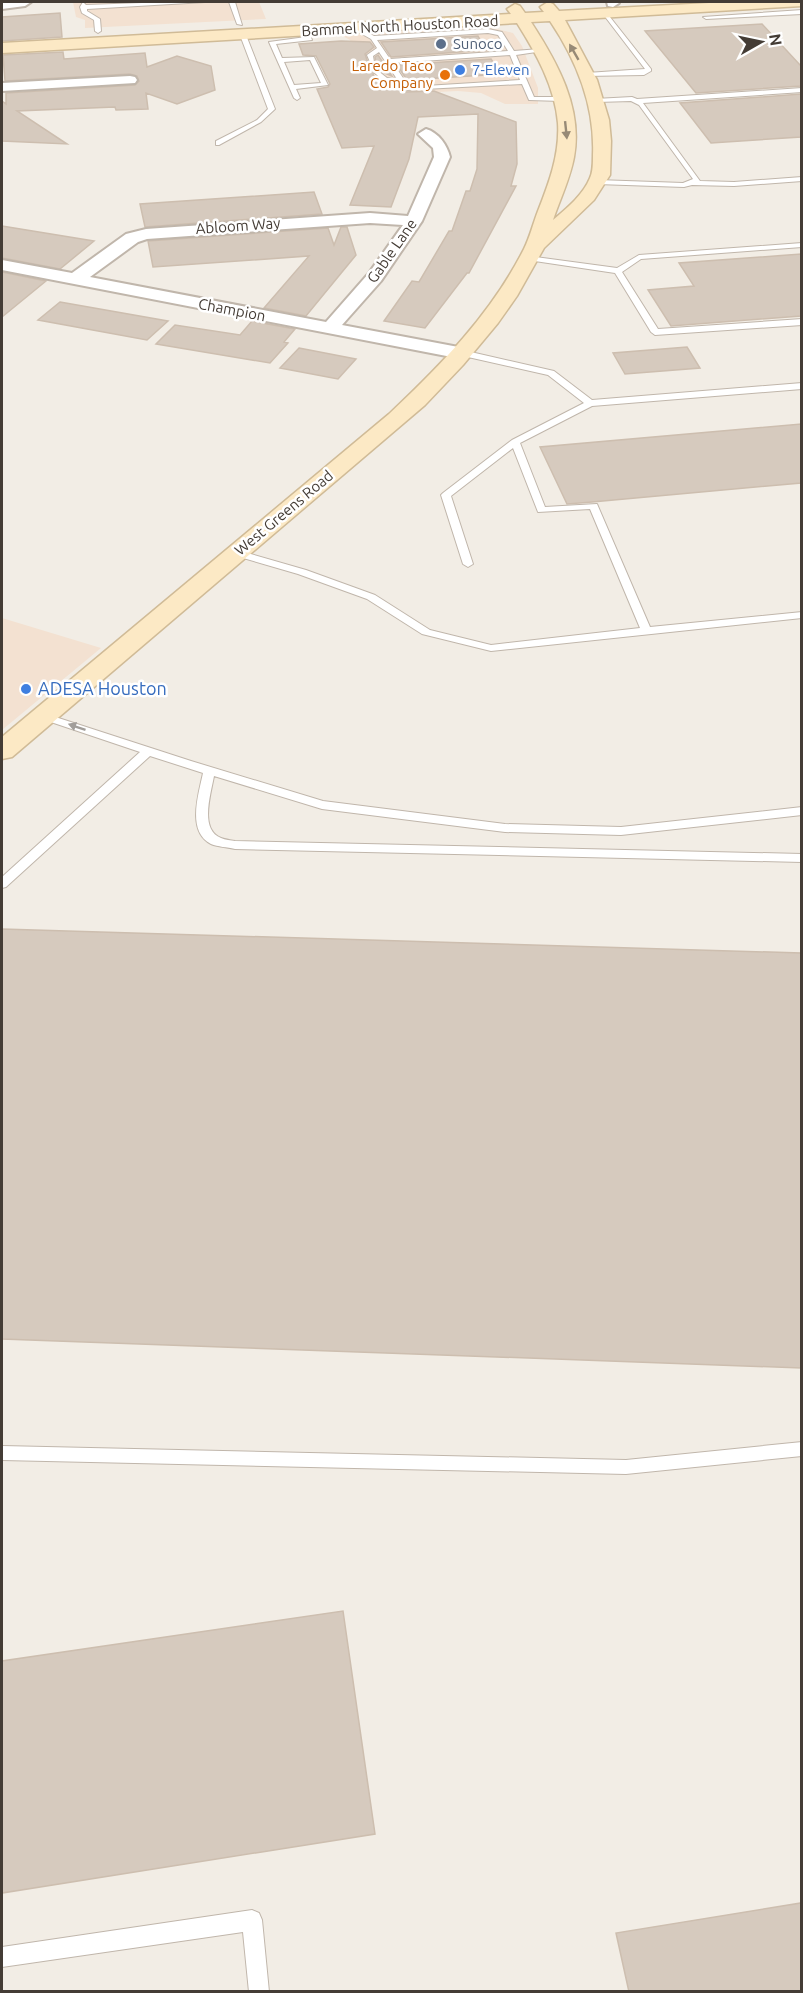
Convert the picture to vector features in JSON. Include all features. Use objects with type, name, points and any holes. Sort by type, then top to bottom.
[{"type":"main road","name":"Bammel North Houston Road","points":[[2,48],[242,29],[551,12],[633,2]]},
{"type":"main road","name":"Bammel North Houston Road","points":[[611,6],[795,8]]},
{"type":"main road","name":"West Greens Road","points":[[532,252],[579,205],[600,178],[604,139],[597,100],[587,75],[551,12]]},
{"type":"main road","name":"Bammel North Houston Road","points":[[2,36],[98,31],[242,29],[306,31],[519,14]]},
{"type":"main road","name":"West Greens Road","points":[[2,751],[397,419],[436,382],[462,353],[514,283],[532,252],[563,161],[567,138],[561,99],[540,51],[519,14]]},
{"type":"main road","points":[[561,99],[597,100]]},
{"type":"street","points":[[2,5],[25,2]]},
{"type":"street","points":[[2,87],[130,80]]},
{"type":"street","name":"Gable Lane","points":[[329,329],[375,277],[414,221],[442,157],[440,147],[426,134]]},
{"type":"street","name":"Abloom Way","points":[[75,279],[132,238],[146,234],[370,218],[414,221]]},
{"type":"street","name":"Champion","points":[[2,265],[462,353]]},
{"type":"lane","points":[[98,31],[97,20],[84,12],[83,4],[202,2]]},
{"type":"lane","points":[[219,143],[259,121],[272,109],[232,2]]},
{"type":"lane","points":[[587,75],[644,73],[649,70],[611,6]]},
{"type":"lane","points":[[706,17],[795,8]]},
{"type":"lane","points":[[356,28],[373,38],[407,89],[524,82]]},
{"type":"lane","points":[[297,98],[272,42],[310,39],[306,31]]},
{"type":"lane","points":[[373,38],[488,31],[503,36],[531,99],[561,99]]},
{"type":"lane","points":[[372,61],[370,55],[380,49]]},
{"type":"lane","points":[[388,61],[540,51]]},
{"type":"lane","points":[[280,60],[312,58],[325,85],[292,87]]},
{"type":"lane","points":[[377,72],[385,80],[401,81]]},
{"type":"lane","points":[[597,100],[637,101],[801,90]]},
{"type":"lane","points":[[637,101],[697,180],[694,183]]},
{"type":"lane","points":[[597,182],[673,185],[734,184],[801,179]]},
{"type":"lane","points":[[532,252],[618,271],[639,257],[801,245]]},
{"type":"lane","points":[[618,271],[655,332],[801,322]]},
{"type":"lane","points":[[462,353],[551,373],[590,403]]},
{"type":"lane","points":[[468,564],[446,495],[515,442],[590,403],[801,386]]},
{"type":"lane","points":[[515,442],[541,510],[594,506],[646,631]]},
{"type":"lane","points":[[237,553],[302,572],[371,597],[426,632],[491,648],[801,615]]},
{"type":"lane","points":[[44,716],[209,771],[322,805],[505,828],[621,831],[801,812]]},
{"type":"lane","points":[[2,884],[148,751]]},
{"type":"lane","points":[[209,771],[202,819],[206,833],[215,841],[235,844],[801,858]]},
{"type":"lane","points":[[621,831],[623,854]]},
{"type":"lane","points":[[2,1453],[626,1467],[801,1449]]},
{"type":"lane","points":[[2,1957],[252,1920],[260,1992]]},
{"type":"shaded area","points":[[73,2],[259,2],[266,19],[85,28],[85,20],[76,17]]},
{"type":"shaded area","points":[[489,27],[513,33],[522,46],[538,88],[538,104],[505,104],[481,93],[458,91],[396,94],[367,77],[350,40],[339,34]]},
{"type":"shaded area","name":"ADESA Houston","points":[[2,618],[101,648],[2,730]]},
{"type":"building","points":[[60,13],[62,37],[2,41],[2,17]]},
{"type":"building","points":[[762,24],[801,66],[801,86],[696,93],[645,31]]},
{"type":"building","name":"Sunoco","points":[[478,36],[486,50],[391,57],[381,42]]},
{"type":"building","points":[[341,41],[370,42],[374,47],[365,54],[368,63],[376,63],[375,57],[378,55],[392,76],[375,69],[373,75],[383,83],[399,85],[405,92],[434,91],[516,122],[517,164],[511,186],[516,186],[469,273],[425,328],[384,321],[412,281],[419,282],[449,231],[452,231],[466,191],[470,191],[477,169],[478,114],[418,117],[409,159],[391,207],[350,205],[374,146],[342,148],[317,89],[328,87],[330,84],[316,56],[303,55],[299,44]]},
{"type":"building","points":[[63,52],[64,59],[145,53],[147,67],[177,56],[211,66],[215,90],[177,104],[146,93],[148,109],[116,110],[115,107],[17,111],[67,144],[2,141],[2,101],[6,104],[6,93],[135,85],[139,81],[137,76],[130,74],[5,81],[3,55]]},
{"type":"building","name":"7-Eleven","points":[[491,59],[501,74],[407,80],[397,65]]},
{"type":"building","points":[[801,94],[801,137],[711,143],[680,103]]},
{"type":"building","points":[[314,192],[322,214],[145,227],[140,204]]},
{"type":"building","points":[[2,226],[94,241],[60,269],[2,258]]},
{"type":"building","points":[[341,227],[347,227],[356,255],[306,316],[264,308],[309,256],[153,267],[148,241],[328,228],[334,245]]},
{"type":"building","points":[[801,254],[801,316],[671,326],[648,290],[694,286],[679,263]]},
{"type":"building","points":[[2,272],[46,281],[2,317]]},
{"type":"building","points":[[60,302],[168,321],[147,340],[38,320]]},
{"type":"building","points":[[252,321],[295,329],[284,342],[288,343],[270,363],[156,344],[175,325],[240,335]]},
{"type":"building","points":[[687,347],[700,368],[625,374],[613,353]]},
{"type":"building","points":[[299,348],[356,359],[338,379],[280,368]]},
{"type":"building","points":[[801,424],[801,483],[592,502],[567,504],[540,447]]},
{"type":"building","points":[[2,929],[801,953],[801,1368],[2,1339]]},
{"type":"building","points":[[343,1611],[375,1834],[2,1893],[2,1661]]},
{"type":"building","points":[[801,1903],[801,1992],[629,1992],[616,1933]]},
{"type":"place","name":"Sunoco","points":[[441,44]]},
{"type":"place","name":"7-Eleven","points":[[460,70]]},
{"type":"place","name":"Laredo Taco Company","points":[[445,75]]},
{"type":"place","name":"ADESA Houston","points":[[26,689]]}]
